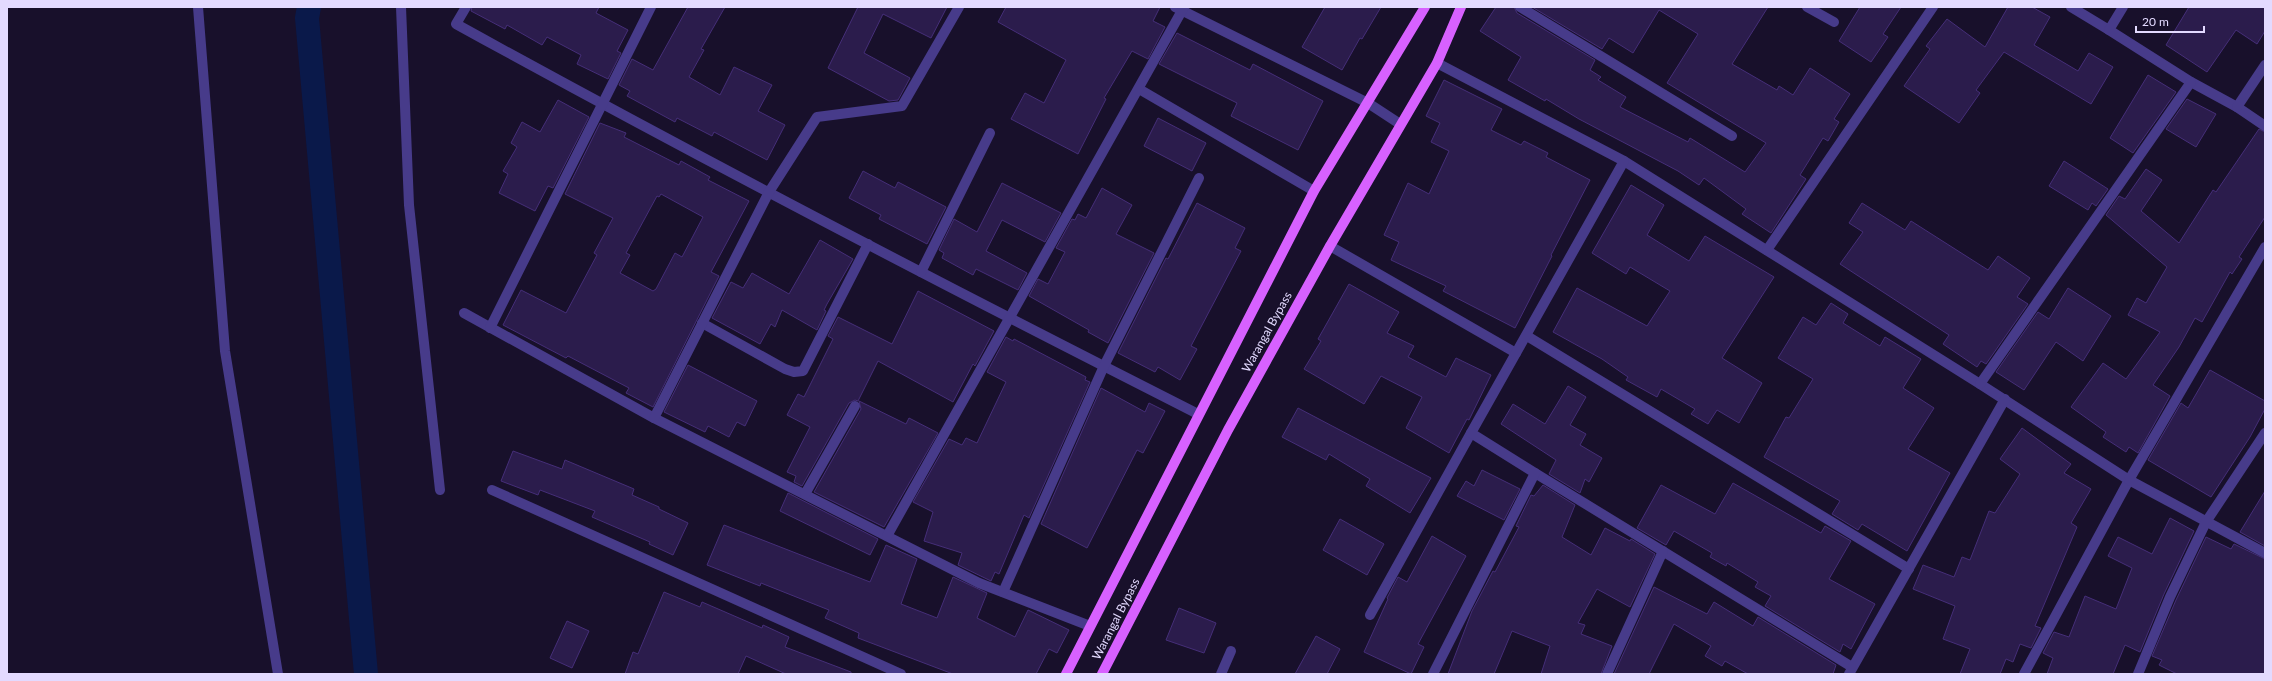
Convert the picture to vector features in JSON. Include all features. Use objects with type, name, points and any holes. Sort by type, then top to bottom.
[{"type":"main road","points":[[1066,674],[1198,414],[1314,191],[1425,7]]},
{"type":"main road","name":"Warangal Bypass","points":[[1102,674],[1228,430],[1330,246],[1437,63],[1461,7]]},
{"type":"street","points":[[198,7],[225,351],[278,674]]},
{"type":"street","points":[[401,7],[409,205],[440,490]]},
{"type":"street","points":[[466,7],[456,24],[602,105],[1009,318],[1198,414]]},
{"type":"street","points":[[490,328],[651,7]]},
{"type":"street","points":[[654,418],[769,192],[817,117],[902,106],[959,7]]},
{"type":"street","points":[[1520,7],[1732,136]]},
{"type":"street","points":[[1807,7],[1834,22]]},
{"type":"street","points":[[1767,250],[1933,7]]},
{"type":"street","points":[[2071,7],[2192,82],[2237,107],[2265,126]]},
{"type":"street","points":[[2109,30],[2123,7]]},
{"type":"street","points":[[887,536],[1138,88],[1180,8],[1368,103],[1400,124]]},
{"type":"street","points":[[1437,63],[1624,161],[1980,384],[2129,480],[2265,553]]},
{"type":"street","points":[[2237,107],[2265,65]]},
{"type":"street","points":[[1980,384],[2192,82]]},
{"type":"street","points":[[1138,88],[1314,191]]},
{"type":"street","points":[[921,272],[990,133]]},
{"type":"street","points":[[1370,615],[1624,161]]},
{"type":"street","points":[[1003,592],[1104,366],[1199,178]]},
{"type":"street","points":[[702,323],[785,369],[794,372],[803,370],[868,244]]},
{"type":"street","points":[[1330,246],[1516,354]]},
{"type":"street","points":[[2024,674],[2129,480],[2265,248]]},
{"type":"street","points":[[464,313],[654,418],[979,583],[1090,626]]},
{"type":"street","points":[[1527,336],[1909,569]]},
{"type":"street","points":[[1471,433],[1663,551],[1851,670],[2005,400]]},
{"type":"street","points":[[805,494],[855,406]]},
{"type":"street","points":[[2138,674],[2170,597],[2206,522],[2265,434]]},
{"type":"street","points":[[1433,674],[1535,473]]},
{"type":"street","points":[[492,490],[901,674]]},
{"type":"street","points":[[1607,674],[1663,551]]},
{"type":"street","points":[[1221,674],[1231,651]]},
{"type":"building","points":[[472,7],[599,7],[596,13],[628,30],[617,51],[621,53],[608,79],[577,64],[581,55],[547,37],[542,45],[507,25],[505,29],[471,11]]},
{"type":"building","points":[[688,7],[725,7],[701,49],[704,50],[689,77],[720,95],[734,67],[772,85],[758,111],[785,125],[767,160],[714,132],[712,136],[677,118],[675,122],[627,96],[630,91],[619,85],[632,59],[653,70]]},
{"type":"building","points":[[858,7],[947,7],[931,38],[883,14],[864,53],[910,78],[898,100],[889,101],[828,68]]},
{"type":"building","points":[[1006,7],[1160,7],[1153,21],[1165,27],[1148,59],[1132,51],[1104,98],[1106,99],[1078,154],[1011,119],[1025,93],[1044,103],[1066,60],[998,22]]},
{"type":"building","points":[[1325,7],[1381,7],[1362,39],[1360,38],[1342,70],[1302,47]]},
{"type":"building","points":[[1496,7],[1514,7],[1517,13],[1595,60],[1590,70],[1601,77],[1598,80],[1626,97],[1620,107],[1688,142],[1690,138],[1745,172],[1766,143],[1667,83],[1698,34],[1659,10],[1633,53],[1609,38],[1602,49],[1532,7],[1768,7],[1732,64],[1777,90],[1779,86],[1793,95],[1810,68],[1850,94],[1834,119],[1839,122],[1828,141],[1823,138],[1800,175],[1806,179],[1771,233],[1742,214],[1746,209],[1704,178],[1699,185],[1678,171],[1508,80],[1521,57],[1480,31]]},
{"type":"building","points":[[1860,7],[1901,7],[1883,34],[1888,37],[1871,62],[1839,41]]},
{"type":"building","points":[[2008,7],[2032,7],[2050,17],[2034,45],[2078,71],[2089,53],[2113,67],[2091,104],[2004,52],[1976,90],[1980,93],[1959,123],[1904,86],[1930,49],[1926,46],[1947,19],[1985,47]]},
{"type":"building","points":[[2189,7],[2265,7],[2265,31],[2257,44],[2236,30],[2207,72],[2166,45]]},
{"type":"building","points":[[1177,33],[1250,70],[1253,64],[1323,101],[1298,150],[1231,116],[1237,103],[1159,64]]},
{"type":"building","points":[[2148,75],[2176,92],[2133,153],[2110,138]]},
{"type":"building","points":[[1444,80],[1502,109],[1491,130],[1521,145],[1524,141],[1548,153],[1546,157],[1590,180],[1515,328],[1443,291],[1446,286],[1391,260],[1399,242],[1384,235],[1408,183],[1429,194],[1449,151],[1431,142],[1440,123],[1426,116]]},
{"type":"building","points":[[2187,99],[2216,114],[2196,147],[2166,129]]},
{"type":"building","points":[[558,100],[589,117],[553,188],[548,186],[535,211],[499,193],[508,174],[503,171],[517,147],[511,143],[522,122],[540,132]]},
{"type":"building","points":[[1158,118],[1206,143],[1192,171],[1144,146]]},
{"type":"building","points":[[600,123],[626,133],[624,137],[679,165],[681,161],[710,177],[708,180],[749,201],[711,272],[719,276],[653,407],[626,393],[629,388],[568,356],[566,358],[503,325],[521,290],[566,313],[597,255],[594,253],[613,218],[565,194]],"holes":[[[661,194],[703,217],[682,257],[675,253],[656,289],[653,291],[620,273],[630,255],[626,253],[657,196],[659,197]]]},
{"type":"building","points":[[2259,129],[2265,132],[2265,217],[2239,257],[2242,259],[2232,274],[2230,272],[2202,322],[2195,318],[2179,347],[2153,385],[2170,396],[2138,453],[2129,447],[2126,452],[2103,437],[2106,432],[2071,407],[2103,363],[2126,379],[2160,332],[2128,315],[2137,298],[2146,303],[2167,267],[2106,215],[2119,196],[2125,199],[2146,169],[2162,180],[2141,211],[2179,243],[2213,190],[2216,192]]},
{"type":"building","points":[[2064,161],[2108,189],[2096,206],[2092,203],[2088,210],[2049,186]]},
{"type":"building","points":[[863,171],[895,188],[898,182],[946,207],[927,244],[879,219],[881,215],[849,198]]},
{"type":"building","points":[[1002,183],[1061,213],[1045,242],[1002,220],[986,251],[1027,273],[1018,290],[976,269],[973,275],[942,258],[944,253],[939,250],[954,219],[977,232]]},
{"type":"building","points":[[1631,185],[1664,205],[1647,235],[1689,261],[1705,236],[1774,277],[1722,358],[1762,383],[1739,423],[1717,410],[1708,424],[1691,414],[1695,409],[1661,389],[1657,397],[1626,380],[1628,377],[1602,359],[1553,332],[1577,288],[1647,326],[1670,291],[1630,267],[1626,274],[1592,253]]},
{"type":"building","points":[[1102,188],[1132,205],[1116,234],[1154,253],[1108,343],[1088,332],[1089,330],[1029,296],[1038,279],[1048,284],[1065,252],[1056,248],[1072,219],[1075,220],[1078,214],[1086,218]]},
{"type":"building","points":[[1197,203],[1245,228],[1235,248],[1241,251],[1191,346],[1197,349],[1180,380],[1158,367],[1155,372],[1118,353],[1166,258],[1168,259]]},
{"type":"building","points":[[1862,203],[1905,230],[1911,221],[1988,270],[1998,256],[2030,278],[2017,297],[2028,304],[1986,364],[1981,361],[1977,367],[1943,344],[1949,335],[1840,264],[1863,232],[1849,223]]},
{"type":"building","points":[[820,240],[853,259],[827,304],[824,310],[826,311],[817,330],[782,310],[775,327],[771,324],[760,344],[712,318],[731,282],[743,288],[752,273],[789,294]]},
{"type":"building","points":[[1349,284],[1399,312],[1387,333],[1414,346],[1408,357],[1446,377],[1456,358],[1491,375],[1469,420],[1467,419],[1449,453],[1406,428],[1422,397],[1381,376],[1364,404],[1304,369],[1321,341],[1318,339]]},
{"type":"building","points":[[2068,288],[2111,316],[2083,361],[2056,342],[2024,390],[1996,372],[2038,312],[2049,319]]},
{"type":"building","points":[[918,291],[994,331],[975,366],[973,364],[953,402],[878,361],[858,401],[855,400],[849,403],[802,486],[794,482],[796,476],[787,472],[810,427],[787,415],[798,394],[804,397],[833,339],[828,336],[838,317],[892,344]]},
{"type":"building","points":[[1831,303],[1848,314],[1843,323],[1880,346],[1885,337],[1921,359],[1903,388],[1934,408],[1908,449],[1950,473],[1907,551],[1862,524],[1858,530],[1832,514],[1840,501],[1764,457],[1786,417],[1789,418],[1813,379],[1778,358],[1803,317],[1816,325]]},
{"type":"building","points":[[1006,337],[1013,341],[1014,339],[1086,377],[1085,380],[1090,382],[1029,518],[1024,515],[999,574],[995,572],[991,581],[958,565],[962,553],[924,541],[933,512],[913,502],[949,439],[962,445],[966,438],[977,443],[1006,382],[987,372]]},
{"type":"building","points":[[688,365],[757,401],[745,426],[737,422],[729,437],[708,426],[705,432],[664,412]]},
{"type":"building","points":[[2210,370],[2265,401],[2265,409],[2250,437],[2211,497],[2148,460],[2181,403],[2188,408]]},
{"type":"building","points":[[1568,386],[1586,397],[1570,425],[1586,434],[1580,445],[1602,458],[1589,482],[1585,479],[1580,493],[1549,474],[1556,460],[1501,424],[1513,404],[1545,424]]},
{"type":"building","points":[[1101,388],[1145,412],[1149,403],[1165,411],[1143,453],[1137,450],[1087,548],[1041,524]]},
{"type":"building","points":[[859,401],[906,424],[909,418],[938,433],[884,527],[814,492],[861,409]]},
{"type":"building","points":[[1298,408],[1431,478],[1410,513],[1366,486],[1370,479],[1329,454],[1326,460],[1282,437]]},
{"type":"building","points":[[2022,428],[2071,464],[2064,473],[2091,489],[2071,523],[2077,527],[2035,626],[2041,628],[2031,648],[2020,644],[2013,662],[2006,659],[2000,674],[1960,674],[1970,649],[1943,639],[1955,606],[1913,589],[1923,565],[1954,577],[1962,557],[1970,560],[1989,511],[1995,513],[2020,474],[2000,459]]},
{"type":"building","points":[[513,451],[562,469],[565,460],[634,489],[632,495],[659,507],[659,509],[688,523],[673,555],[649,544],[650,542],[592,517],[595,511],[540,490],[538,495],[501,481]]},
{"type":"building","points":[[1482,470],[1520,489],[1504,520],[1457,496],[1466,481],[1474,486]]},
{"type":"building","points":[[1733,483],[1821,533],[1825,526],[1851,541],[1829,579],[1875,604],[1851,649],[1843,644],[1840,652],[1765,606],[1771,596],[1755,587],[1758,582],[1727,563],[1726,566],[1710,557],[1712,553],[1674,531],[1666,545],[1637,528],[1661,485],[1715,514]]},
{"type":"building","points":[[1543,485],[1575,505],[1562,537],[1591,555],[1605,528],[1630,541],[1631,539],[1655,554],[1630,607],[1597,589],[1578,623],[1585,625],[1581,634],[1612,646],[1601,674],[1541,674],[1550,646],[1512,631],[1494,674],[1448,674],[1472,611],[1493,571],[1495,572],[1519,527],[1516,526],[1531,495],[1534,496]]},
{"type":"building","points":[[2265,491],[2265,546],[2240,532]]},
{"type":"building","points":[[788,493],[878,539],[870,555],[780,511]]},
{"type":"building","points":[[2170,518],[2194,531],[2164,594],[2140,652],[2125,645],[2113,674],[2047,674],[2053,658],[2043,653],[2054,632],[2069,637],[2085,596],[2116,609],[2132,568],[2108,556],[2118,537],[2152,554]]},
{"type":"building","points":[[1340,519],[1384,544],[1367,575],[1323,550]]},
{"type":"building","points":[[724,525],[870,582],[886,545],[917,559],[901,604],[937,618],[953,577],[987,593],[977,618],[1015,637],[1028,610],[1069,630],[1057,653],[1049,649],[1036,674],[953,674],[858,638],[859,633],[825,618],[829,610],[761,583],[760,586],[707,565]]},
{"type":"building","points":[[1432,536],[1466,556],[1418,644],[1424,647],[1411,674],[1364,652],[1388,599],[1387,598],[1398,577],[1407,582]]},
{"type":"building","points":[[2206,537],[2231,549],[2234,544],[2265,559],[2265,674],[2177,674],[2159,665],[2162,660],[2152,656],[2176,600]]},
{"type":"building","points":[[1654,587],[1707,614],[1714,602],[1753,626],[1758,617],[1836,665],[1833,674],[1748,674],[1725,661],[1722,666],[1705,656],[1711,646],[1674,624],[1649,674],[1614,674]]},
{"type":"building","points":[[664,592],[700,607],[702,602],[762,628],[763,625],[789,637],[785,647],[851,672],[851,674],[786,674],[746,656],[738,674],[625,674],[633,652],[638,654]]},
{"type":"building","points":[[1179,608],[1216,623],[1204,653],[1166,640]]},
{"type":"building","points":[[567,621],[589,631],[572,668],[550,658]]},
{"type":"building","points":[[1316,636],[1340,649],[1327,674],[1295,674]]},
{"type":"waterway","points":[[309,7],[307,18],[366,674]]}]
